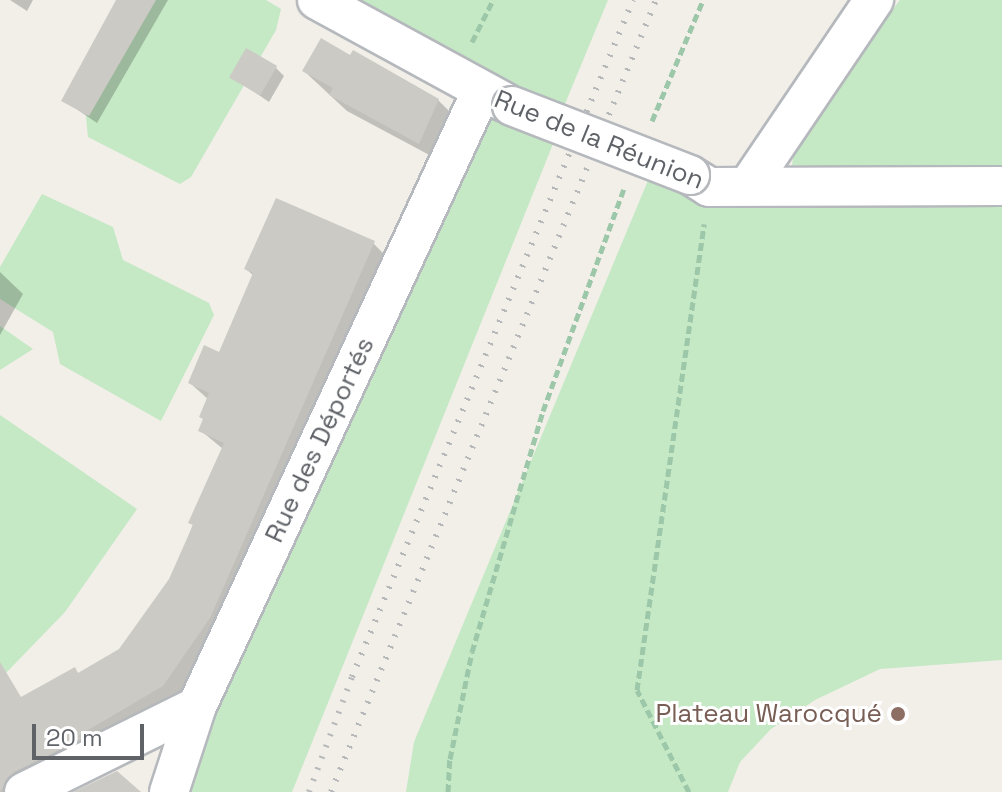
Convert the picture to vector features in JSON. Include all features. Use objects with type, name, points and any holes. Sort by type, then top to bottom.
[{"type":"street","name":"Rue de la Réunion","points":[[317,0],[497,99],[699,181],[748,186],[1002,186]]},
{"type":"street","points":[[748,186],[874,0]]},
{"type":"street","name":"Rue des Déportés","points":[[169,792],[197,706],[497,99]]},
{"type":"street","points":[[24,792],[197,706]]},
{"type":"path","points":[[651,124],[703,0]]},
{"type":"path","points":[[448,792],[450,759],[472,652],[543,411],[628,179]]},
{"type":"path","points":[[689,792],[637,690],[699,181]]},
{"type":"green space","points":[[152,0],[266,0],[281,9],[276,30],[191,177],[180,184],[88,137],[86,116]]},
{"type":"green space","points":[[317,0],[608,0],[562,111]]},
{"type":"green space","points":[[900,0],[1002,0],[1002,170],[792,165],[796,139]]},
{"type":"green space","points":[[489,110],[555,139],[292,792],[191,792],[217,713]]},
{"type":"green space","points":[[649,178],[1002,203],[1002,660],[880,669],[815,700],[771,729],[740,762],[728,792],[406,792],[414,742]]},
{"type":"green space","points":[[42,194],[113,227],[123,260],[209,303],[214,315],[161,421],[60,364],[53,332],[0,299],[0,267]]},
{"type":"green space","points":[[0,326],[33,349],[0,370]]},
{"type":"green space","points":[[0,415],[137,509],[65,612],[4,675],[0,673]]},
{"type":"building","points":[[116,0],[156,0],[89,116],[61,101]]},
{"type":"building","points":[[321,38],[350,55],[353,50],[439,99],[419,144],[329,95],[333,88],[302,71]]},
{"type":"building","points":[[246,48],[277,66],[260,95],[229,77]]},
{"type":"building","points":[[276,198],[375,241],[210,618],[163,686],[78,736],[81,739],[14,772],[0,792],[0,662],[21,697],[75,667],[78,673],[119,649],[169,579],[193,525],[188,523],[224,443],[198,431],[203,419],[199,417],[209,393],[188,383],[204,345],[219,352],[253,273],[244,269]]},
{"type":"building","points":[[117,771],[141,792],[73,792]]},
{"type":"railway","points":[[309,792],[352,677],[633,0]]},
{"type":"railway","points":[[331,792],[656,0]]},
{"type":"place","name":"Plateau Warocqué","points":[[898,714]]}]
